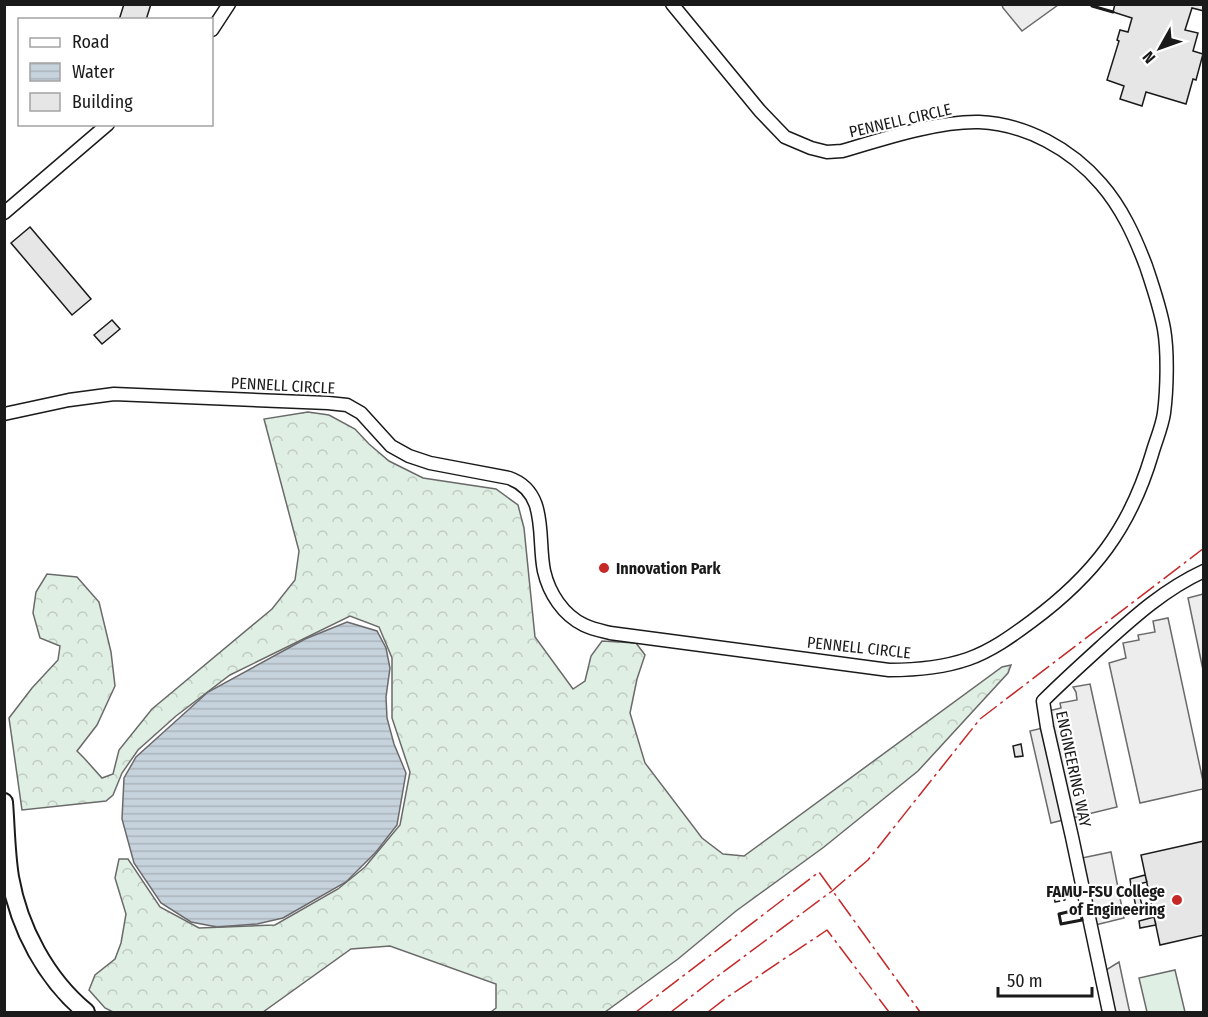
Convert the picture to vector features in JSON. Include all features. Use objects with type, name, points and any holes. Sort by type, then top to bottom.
[{"type":"street","points":[[213,28],[229,4]]},
{"type":"street","name":"PENNELL CIRCLE","points":[[4,414],[78,398],[114,394],[347,405],[361,413],[391,446],[409,456],[430,464],[509,478],[525,486],[535,500],[538,509],[542,558],[548,585],[563,609],[584,625],[596,630],[889,670],[947,665],[976,656],[999,644],[1059,598],[1101,556],[1132,509],[1144,481],[1164,416],[1164,332],[1156,296],[1138,245],[1101,184],[1071,157],[1037,136],[1001,125],[981,122],[943,125],[827,152],[799,144],[785,137],[760,111],[672,4]]},
{"type":"street","points":[[4,213],[106,126]]},
{"type":"street","name":"ENGINEERING WAY","points":[[1109,1012],[1043,701],[1152,602],[1187,578],[1203,571]]},
{"type":"street","points":[[4,802],[10,878],[26,929],[36,952],[48,970],[65,992],[86,1012]]},
{"type":"green space","points":[[308,412],[329,415],[355,429],[389,461],[423,478],[496,489],[518,505],[524,528],[535,637],[573,689],[585,681],[591,656],[602,641],[636,643],[645,655],[630,713],[645,763],[702,838],[723,854],[744,856],[1002,667],[1011,665],[1008,673],[918,771],[824,847],[736,911],[678,959],[605,1012],[491,1012],[496,1008],[496,984],[390,946],[351,949],[263,1012],[113,1012],[105,1008],[89,990],[95,975],[115,959],[121,943],[126,914],[115,878],[119,859],[128,859],[160,907],[199,928],[275,925],[338,889],[365,867],[400,825],[410,772],[392,718],[392,658],[379,627],[350,616],[230,675],[176,716],[138,750],[122,773],[113,795],[106,801],[22,810],[9,718],[58,660],[60,646],[40,638],[33,613],[36,592],[47,574],[77,577],[99,602],[111,652],[115,686],[97,725],[77,751],[102,778],[113,774],[119,750],[152,709],[272,609],[295,580],[299,551],[264,419]]},
{"type":"green space","points":[[1175,970],[1185,1012],[1147,1012],[1139,978]]},
{"type":"shaded area","points":[[1002,4],[1058,5],[1022,31]]},
{"type":"shaded area","points":[[1204,594],[1203,670],[1188,598]]},
{"type":"shaded area","points":[[1168,618],[1203,789],[1140,803],[1109,663],[1126,658],[1123,643],[1139,640],[1138,635],[1155,632],[1153,621]]},
{"type":"shaded area","points":[[1090,684],[1117,807],[1051,823],[1030,731],[1047,727],[1044,712],[1061,708],[1060,703],[1077,700],[1073,687]]},
{"type":"shaded area","points":[[1111,852],[1124,918],[1091,926],[1077,859]]},
{"type":"shaded area","points":[[1119,962],[1130,1012],[1109,1012],[1101,973]]},
{"type":"water","points":[[347,622],[377,631],[386,648],[390,668],[386,697],[387,718],[394,744],[406,773],[397,825],[376,852],[346,882],[283,918],[257,924],[217,927],[191,922],[161,903],[134,863],[122,819],[124,778],[136,757],[208,692],[305,639]]},
{"type":"building","points":[[124,4],[151,4],[147,18],[120,18]]},
{"type":"building","points":[[1115,4],[1204,4],[1204,11],[1192,8],[1185,30],[1198,33],[1193,51],[1203,54],[1186,104],[1146,92],[1142,106],[1120,99],[1124,86],[1107,80],[1119,41],[1117,40],[1120,30],[1128,32],[1132,18],[1113,12]]},
{"type":"building","points":[[30,227],[91,299],[72,315],[11,243]]},
{"type":"building","points":[[112,320],[120,329],[102,344],[94,335]]},
{"type":"building","points":[[1021,744],[1023,756],[1015,757],[1013,746]]},
{"type":"building","name":"FAMU-FSU College of Engineering","points":[[1204,841],[1204,935],[1160,945],[1141,855]]},
{"type":"building","points":[[1145,875],[1147,882],[1131,886],[1130,879]]},
{"type":"building","points":[[1138,890],[1144,913],[1137,914],[1133,891]]},
{"type":"building","points":[[1154,917],[1156,925],[1140,928],[1139,921]]},
{"type":"fence","points":[[1064,894],[1065,900],[1055,902],[1054,896],[1064,894]]},
{"type":"wall","points":[[1093,4],[1092,6],[1113,12]]},
{"type":"wall","points":[[1080,909],[1082,920],[1061,924],[1059,914],[1080,909]]},
{"type":"power","points":[[671,1012],[832,891],[868,860],[980,719],[1204,548]]},
{"type":"power","points":[[636,1012],[819,872],[920,1012]]},
{"type":"power","points":[[708,1012],[827,930],[889,1012]]},
{"type":"place","name":"Innovation Park","points":[[604,568]]},
{"type":"place","name":"FAMU-FSU College of Engineering","points":[[1177,900]]}]
